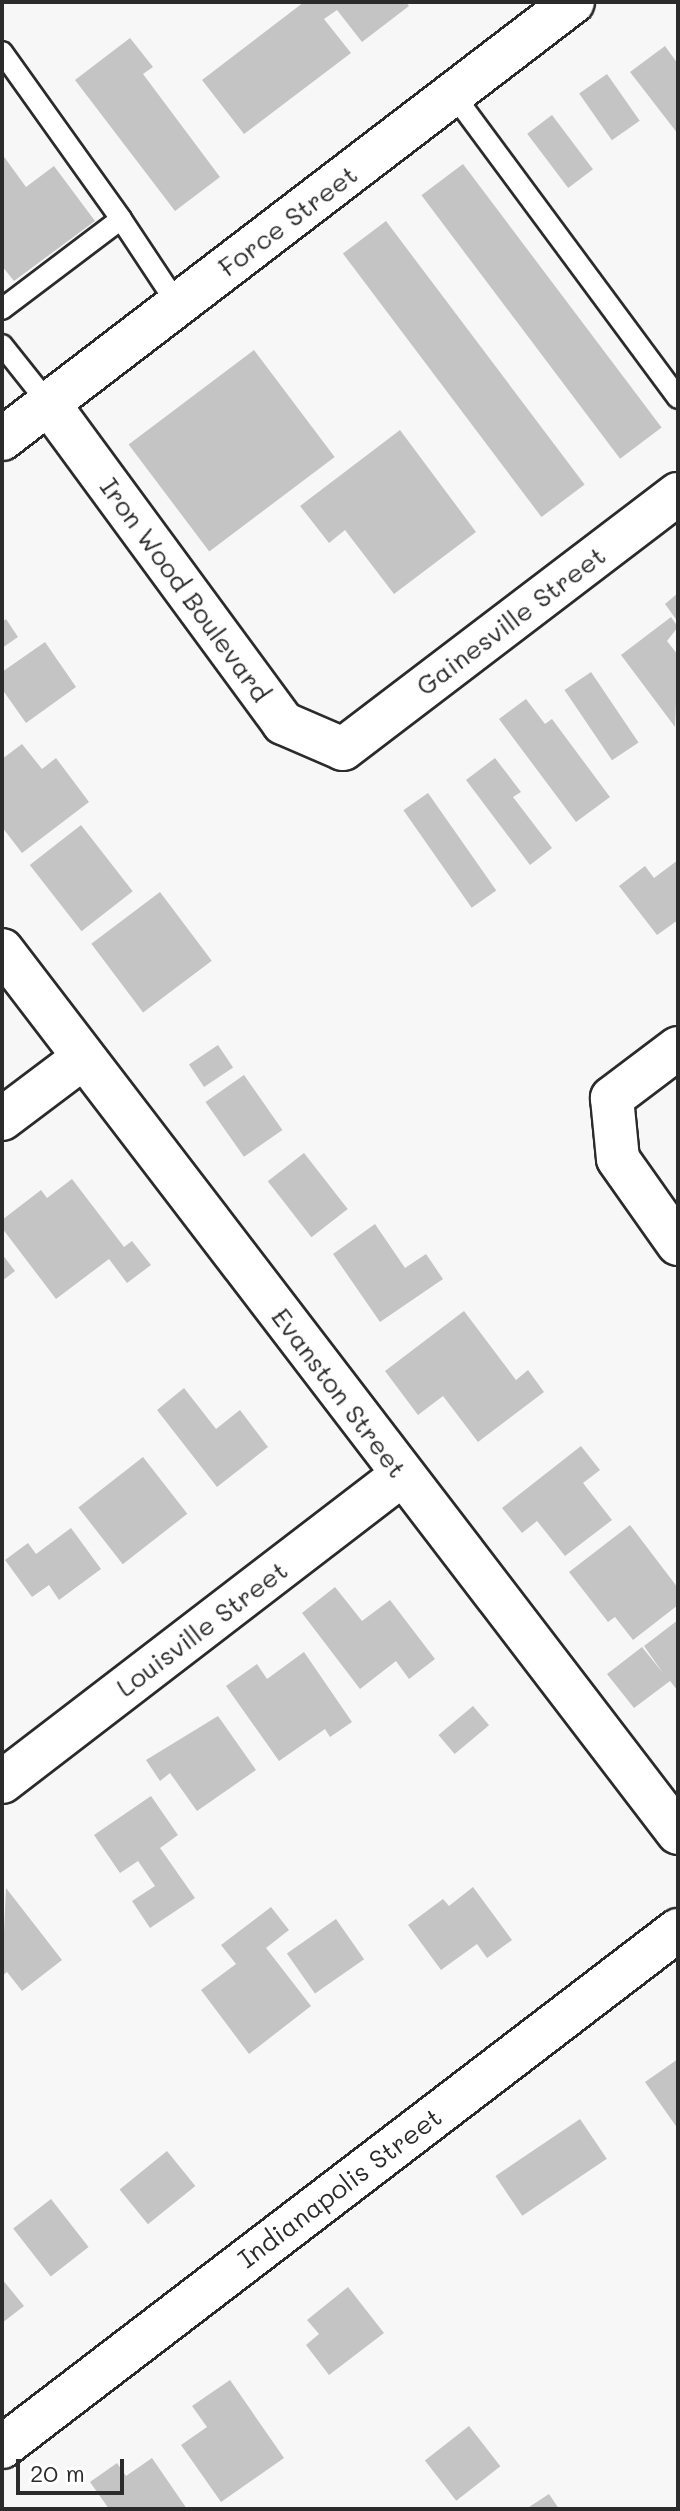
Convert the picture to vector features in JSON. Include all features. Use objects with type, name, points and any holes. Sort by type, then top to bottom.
[{"type":"street","name":"Force Street","points":[[2,439],[573,2]]},
{"type":"street","name":"Iron Wood Boulevard","points":[[49,404],[283,723],[343,749]]},
{"type":"street","name":"Gainesville Street","points":[[343,749],[678,494]]},
{"type":"street","name":"Evanston Street","points":[[2,950],[678,1833]]},
{"type":"street","points":[[678,1048],[612,1098],[618,1159],[678,1244]]},
{"type":"street","points":[[2,1119],[83,1058]]},
{"type":"street","name":"Louisville Street","points":[[2,1782],[402,1475]]},
{"type":"street","name":"Indianapolis Street","points":[[2,2447],[678,1930]]},
{"type":"lane","points":[[2,52],[178,305]]},
{"type":"lane","points":[[453,94],[678,398]]},
{"type":"lane","points":[[2,309],[121,219]]},
{"type":"lane","points":[[2,345],[49,404]]},
{"type":"building","points":[[304,2],[406,2],[409,6],[362,42],[337,10],[324,19],[351,53],[244,134],[202,80]]},
{"type":"building","points":[[130,38],[153,67],[143,74],[220,177],[175,211],[75,80]]},
{"type":"building","points":[[665,46],[678,64],[678,134],[630,72]]},
{"type":"building","points":[[607,74],[640,121],[612,140],[579,94]]},
{"type":"building","points":[[552,115],[593,169],[568,188],[527,134]]},
{"type":"building","points":[[2,154],[26,187],[54,166],[95,221],[14,281],[2,266]]},
{"type":"building","points":[[463,164],[662,428],[620,459],[421,195]]},
{"type":"building","points":[[386,221],[585,485],[541,517],[343,253]]},
{"type":"building","points":[[254,350],[335,457],[209,552],[129,444]]},
{"type":"building","points":[[400,430],[476,532],[394,594],[345,530],[329,543],[300,506]]},
{"type":"building","points":[[678,593],[678,622],[665,604]]},
{"type":"building","points":[[671,617],[678,627],[667,641],[678,655],[675,727],[621,655]]},
{"type":"building","points":[[6,619],[18,637],[2,648],[2,622]]},
{"type":"building","points":[[45,642],[76,687],[26,723],[2,689],[2,672]]},
{"type":"building","points":[[591,672],[639,742],[612,760],[564,690]]},
{"type":"building","points":[[526,699],[545,724],[552,719],[610,797],[576,822],[499,719]]},
{"type":"building","points":[[22,744],[42,769],[56,758],[89,802],[22,853],[2,827],[2,759]]},
{"type":"building","points":[[495,758],[521,792],[513,797],[552,848],[530,865],[466,780]]},
{"type":"building","points":[[428,793],[496,890],[472,908],[403,810]]},
{"type":"building","points":[[81,825],[133,891],[81,931],[30,865]]},
{"type":"building","points":[[678,860],[678,920],[657,935],[619,886],[645,866],[654,878]]},
{"type":"building","points":[[160,892],[212,961],[143,1012],[91,944]]},
{"type":"building","points":[[218,1045],[233,1067],[204,1087],[189,1065]]},
{"type":"building","points":[[244,1075],[282,1130],[244,1157],[205,1102]]},
{"type":"building","points":[[304,1153],[348,1209],[311,1237],[268,1181]]},
{"type":"building","points":[[72,1179],[124,1247],[132,1241],[151,1265],[127,1283],[109,1259],[56,1299],[2,1228],[2,1220],[41,1190],[47,1198]]},
{"type":"building","points":[[375,1224],[405,1268],[426,1254],[443,1279],[380,1322],[333,1254]]},
{"type":"building","points":[[2,1254],[15,1271],[2,1281]]},
{"type":"building","points":[[464,1311],[516,1380],[528,1370],[544,1392],[478,1442],[443,1396],[418,1415],[385,1371]]},
{"type":"building","points":[[184,1388],[216,1429],[240,1410],[268,1447],[217,1487],[157,1410]]},
{"type":"building","points":[[581,1446],[600,1470],[583,1483],[612,1520],[565,1556],[537,1521],[522,1533],[502,1508]]},
{"type":"building","points":[[143,1457],[187,1514],[123,1564],[78,1507]]},
{"type":"building","points":[[630,1525],[678,1588],[678,1605],[633,1640],[615,1617],[608,1622],[569,1572]]},
{"type":"building","points":[[71,1528],[101,1569],[59,1600],[49,1585],[32,1597],[5,1560],[28,1543],[36,1554]]},
{"type":"building","points":[[335,1587],[362,1621],[390,1600],[435,1659],[409,1679],[396,1661],[360,1689],[302,1613]]},
{"type":"building","points":[[678,1620],[678,1691],[670,1681],[634,1708],[607,1674],[642,1647],[663,1673],[644,1646]]},
{"type":"building","points":[[304,1652],[352,1722],[330,1737],[325,1729],[279,1761],[226,1686],[257,1664],[267,1679]]},
{"type":"building","points":[[473,1706],[489,1725],[455,1754],[439,1735]]},
{"type":"building","points":[[218,1716],[256,1770],[197,1811],[170,1773],[160,1781],[146,1760]]},
{"type":"building","points":[[151,1796],[178,1835],[160,1848],[195,1898],[150,1928],[132,1901],[155,1886],[138,1861],[120,1873],[94,1835]]},
{"type":"building","points":[[473,1887],[512,1940],[487,1958],[477,1944],[441,1970],[408,1925],[443,1899],[449,1906]]},
{"type":"building","points":[[6,1888],[62,1960],[22,1991],[7,1972],[2,1976]]},
{"type":"building","points":[[271,1907],[289,1930],[266,1948],[311,2006],[249,2054],[201,1990],[236,1964],[221,1945]]},
{"type":"building","points":[[336,1919],[364,1959],[315,1994],[287,1953]]},
{"type":"building","points":[[678,2059],[678,2129],[645,2082]]},
{"type":"building","points":[[580,2119],[607,2159],[522,2216],[495,2176]]},
{"type":"building","points":[[167,2151],[195,2186],[148,2224],[120,2189]]},
{"type":"building","points":[[51,2199],[89,2247],[51,2277],[13,2229]]},
{"type":"building","points":[[2,2279],[24,2306],[2,2323]]},
{"type":"building","points":[[348,2287],[384,2333],[329,2375],[306,2345],[319,2334],[307,2320]]},
{"type":"building","points":[[230,2380],[284,2458],[221,2502],[181,2445],[207,2427],[192,2406]]},
{"type":"building","points":[[469,2426],[500,2466],[456,2501],[425,2460]]},
{"type":"building","points":[[152,2458],[187,2509],[109,2509],[90,2482],[117,2463],[126,2476]]},
{"type":"building","points":[[549,2494],[559,2509],[526,2509]]}]
